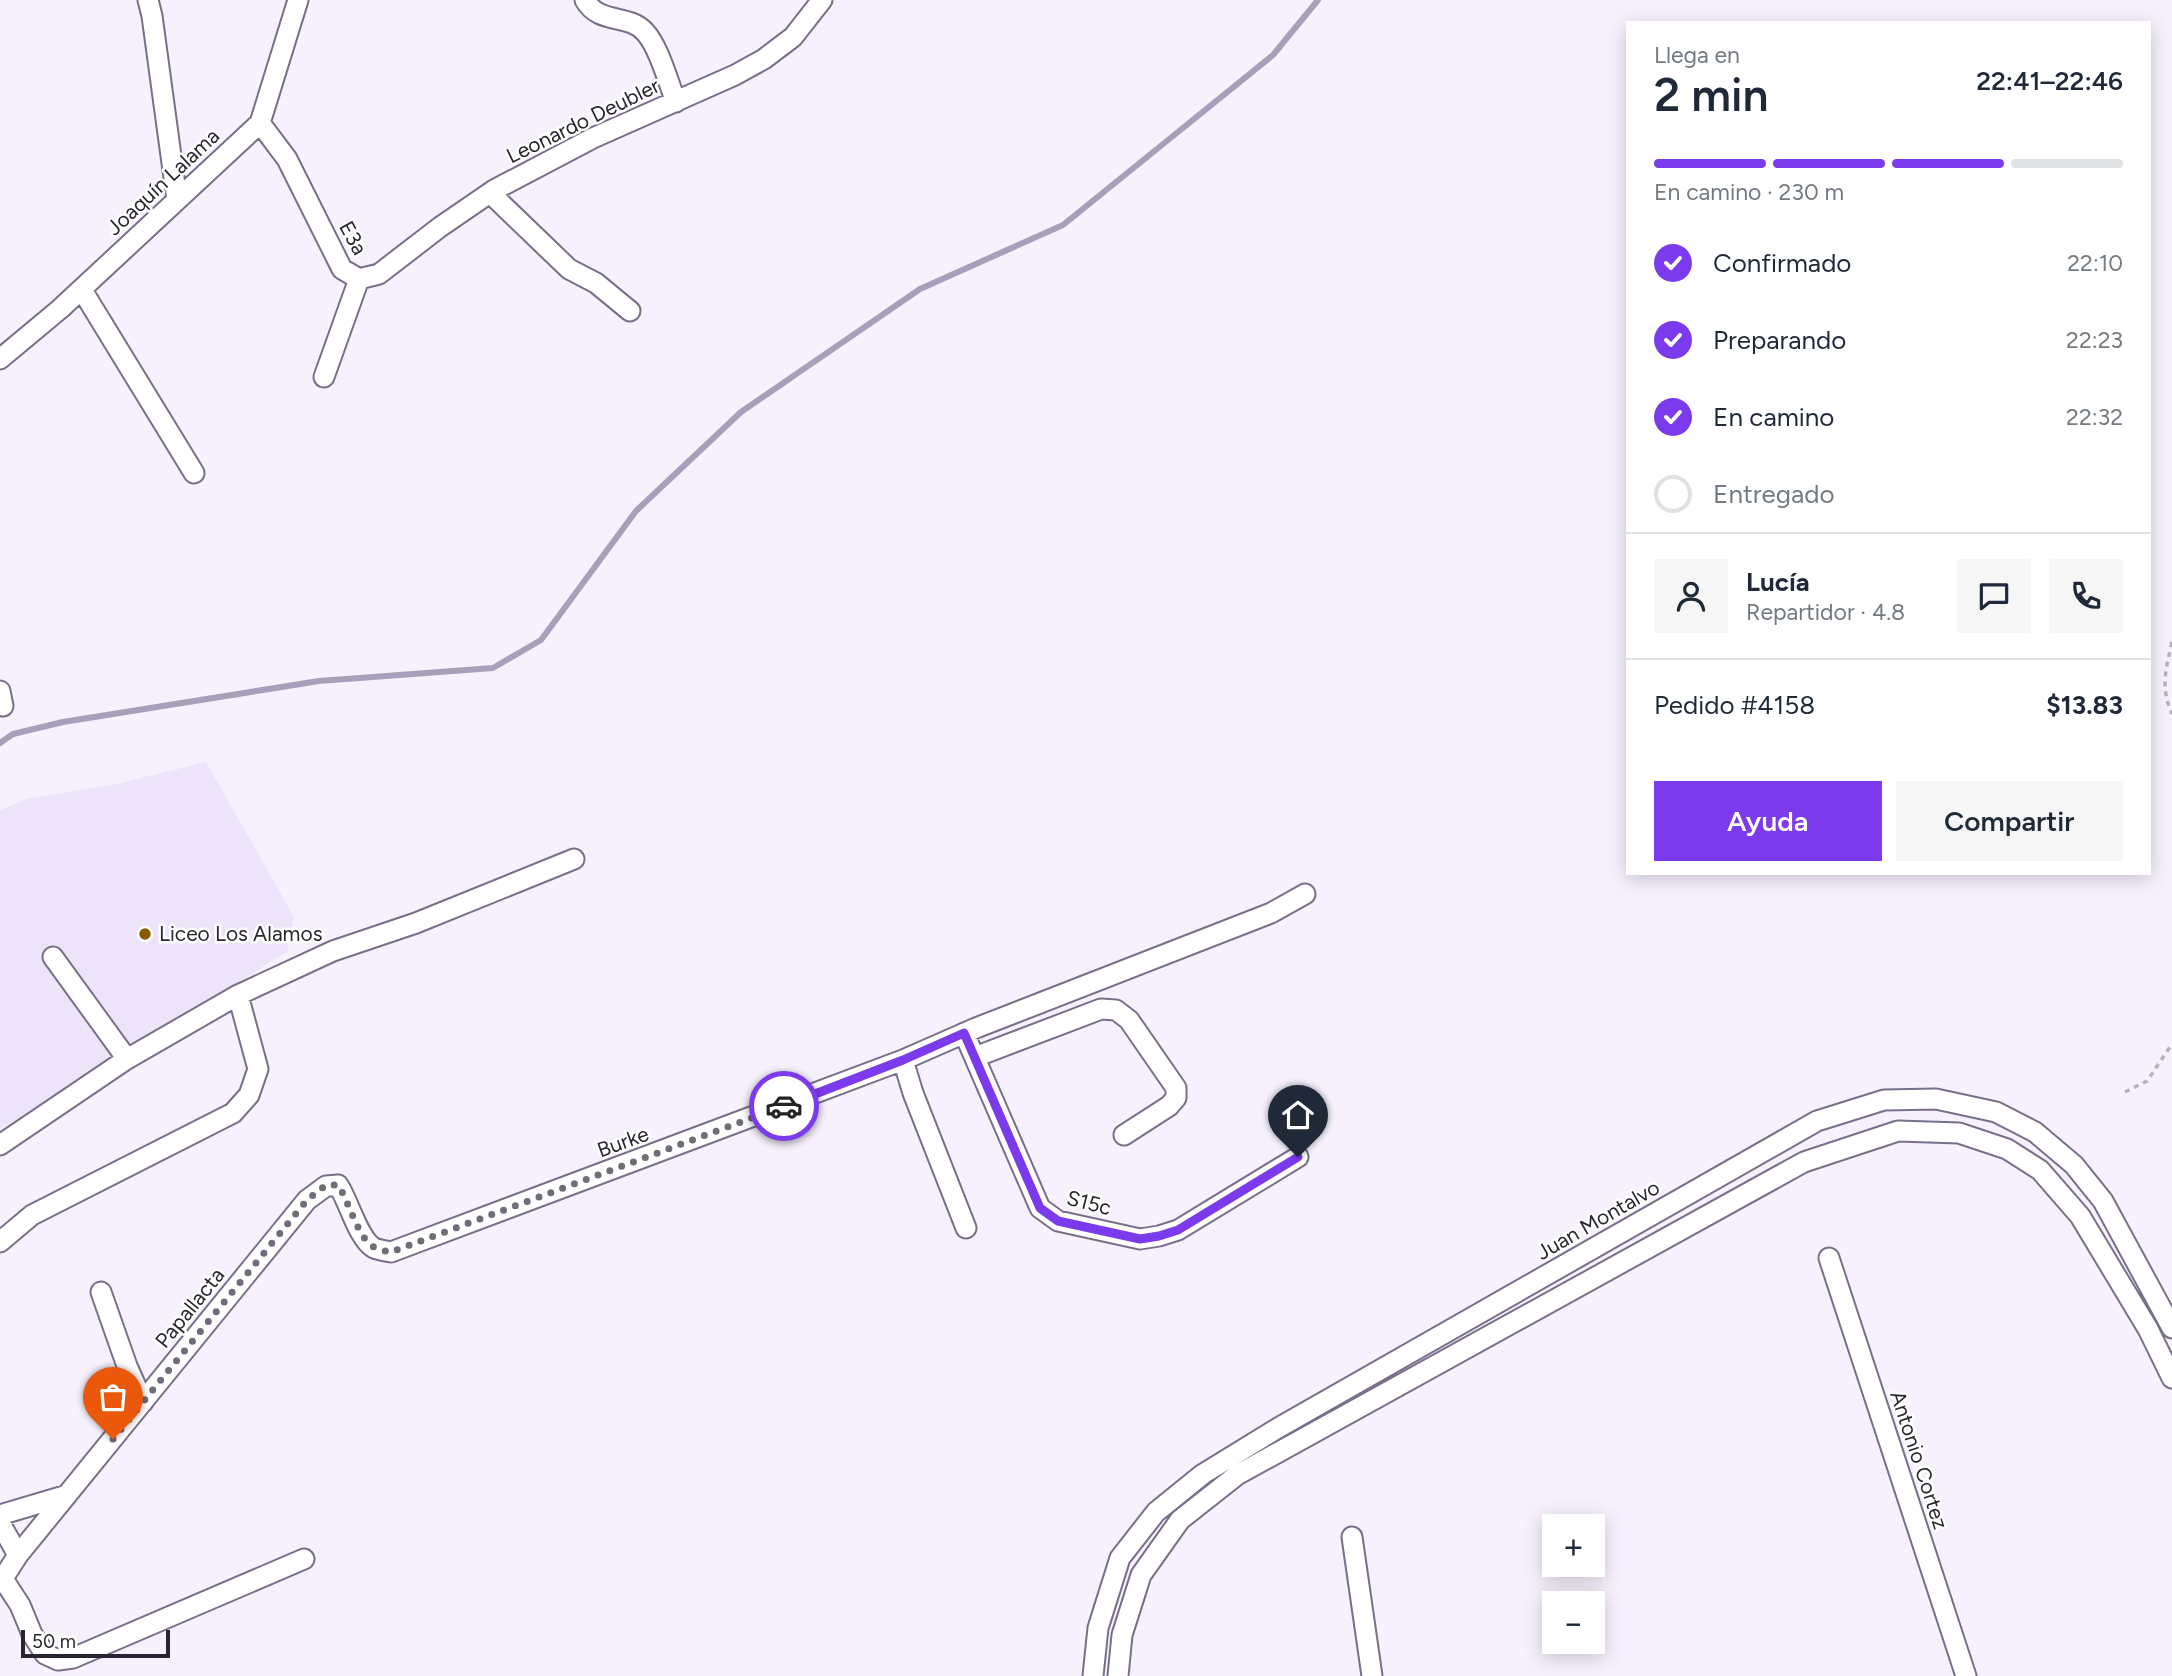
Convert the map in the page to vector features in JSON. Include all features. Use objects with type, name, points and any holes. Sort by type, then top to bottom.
[{"type":"street","points":[[148,0],[177,200]]},
{"type":"street","name":"Joaquín Lalama","points":[[0,359],[82,289],[260,123],[298,0]]},
{"type":"street","points":[[585,0],[595,13],[625,20],[645,31],[676,102]]},
{"type":"street","name":"Leonardo Deubler","points":[[359,279],[379,274],[490,193],[593,138],[735,75],[764,59],[793,37],[821,0]]},
{"type":"street","name":"E3a","points":[[260,123],[287,159],[342,269],[359,279],[324,377]]},
{"type":"street","points":[[490,193],[569,269],[596,284],[630,311]]},
{"type":"street","points":[[82,289],[194,473]]},
{"type":"street","points":[[0,1145],[127,1059],[238,995],[333,951],[416,923],[574,859]]},
{"type":"street","name":"Burke","points":[[326,1185],[338,1185],[346,1196],[364,1239],[374,1247],[391,1252],[903,1060],[964,1033],[1271,913],[1305,894]]},
{"type":"street","points":[[53,957],[127,1059]]},
{"type":"street","points":[[0,1242],[32,1215],[233,1113],[249,1095],[258,1069],[238,995]]},
{"type":"street","points":[[975,1057],[1101,1009],[1116,1010],[1129,1020],[1176,1088],[1176,1098],[1169,1106],[1124,1135]]},
{"type":"street","name":"S15c","points":[[964,1033],[1040,1208],[1058,1221],[1140,1239],[1159,1236],[1178,1230],[1298,1157]]},
{"type":"street","points":[[903,1060],[913,1093],[966,1228]]},
{"type":"street","name":"Juan Montalvo","points":[[1093,1676],[1098,1629],[1120,1558],[1156,1512],[1203,1474],[1817,1121],[1884,1100],[1936,1099],[1996,1112],[2035,1132],[2074,1165],[2103,1201],[2172,1328]]},
{"type":"street","points":[[1118,1676],[1122,1634],[1141,1575],[1180,1520],[1237,1475],[1804,1162],[1898,1131],[1959,1133],[2007,1149],[2040,1170],[2080,1216],[2148,1329],[2172,1378]]},
{"type":"street","name":"Papallacta","points":[[1,1581],[18,1555],[307,1200],[326,1185]]},
{"type":"street","name":"Antonio Cortez","points":[[1829,1258],[1966,1676]]},
{"type":"street","points":[[100,1292],[143,1402]]},
{"type":"street","points":[[1251,1444],[1261,1462]]},
{"type":"street","points":[[0,1515],[67,1495]]},
{"type":"street","points":[[0,1523],[18,1555]]},
{"type":"street","points":[[1352,1536],[1373,1676]]},
{"type":"street","points":[[1,1581],[20,1605],[32,1634],[45,1654],[58,1660],[73,1658],[304,1559]]},
{"type":"path","points":[[2172,642],[2165,673],[2164,697],[2172,714]]},
{"type":"path","points":[[2125,1092],[2147,1081],[2172,1044]]},
{"type":"shaded area","name":"Liceo Los Alamos","points":[[206,762],[294,917],[287,952],[0,1129],[0,810],[26,799],[116,784]]},
{"type":"waterway","points":[[0,743],[13,734],[63,722],[319,681],[493,668],[541,640],[636,511],[741,412],[920,289],[1063,225],[1273,55],[1318,0]]},
{"type":"way so far","points":[[113,1439],[307,1200],[326,1185],[338,1185],[346,1196],[364,1239],[374,1247],[391,1252],[784,1106]]},
{"type":"place","name":"Liceo Los Alamos","points":[[145,934]]},
{"type":"route","points":[[784,1106],[964,1033],[1040,1208],[1058,1221],[1140,1239],[1178,1230],[1298,1157]]}]
